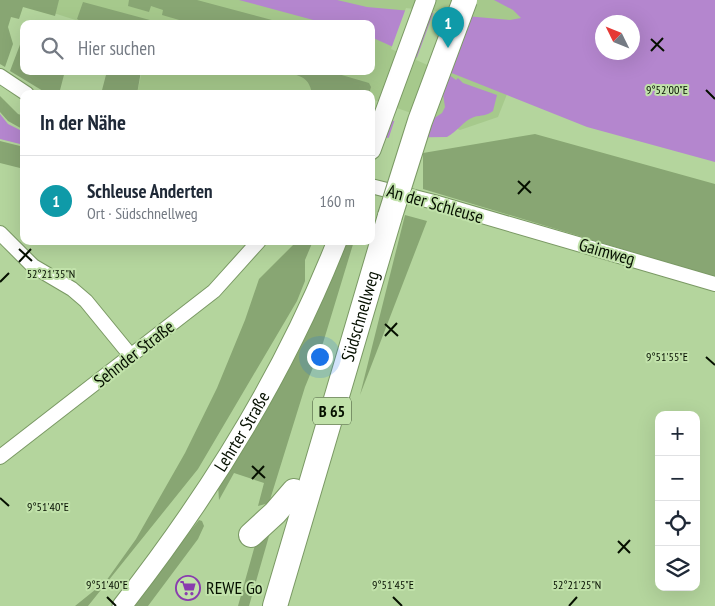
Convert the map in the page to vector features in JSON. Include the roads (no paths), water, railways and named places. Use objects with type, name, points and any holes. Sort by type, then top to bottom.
[{"type":"highway","name":"Südschnellweg","points":[[375,232],[406,116],[448,0]]},
{"type":"highway","name":"Südschnellweg","points":[[379,218],[420,120],[465,0]]},
{"type":"highway","name":"Südschnellweg","points":[[275,606],[300,496],[366,245]]},
{"type":"highway","name":"Südschnellweg","points":[[260,606],[300,496],[371,245]]},
{"type":"highway","points":[[251,535],[276,513],[300,496],[308,541]]},
{"type":"main road","points":[[375,139],[426,0]]},
{"type":"main road","name":"Lehrter Straße","points":[[122,606],[198,503],[271,383],[317,292],[335,245]]},
{"type":"street","points":[[0,76],[21,90]]},
{"type":"street","name":"An der Schleuse","points":[[375,187],[498,222]]},
{"type":"street","name":"Gaimweg","points":[[498,222],[715,284]]},
{"type":"street","points":[[0,233],[33,266],[72,289],[86,301],[131,356]]},
{"type":"street","name":"Sehnder Straße","points":[[0,457],[214,291],[255,245]]},
{"type":"place","name":"Schleuse Anderten","points":[[448,48]]},
{"type":"place","name":"REWE Go","points":[[188,588]]}]
